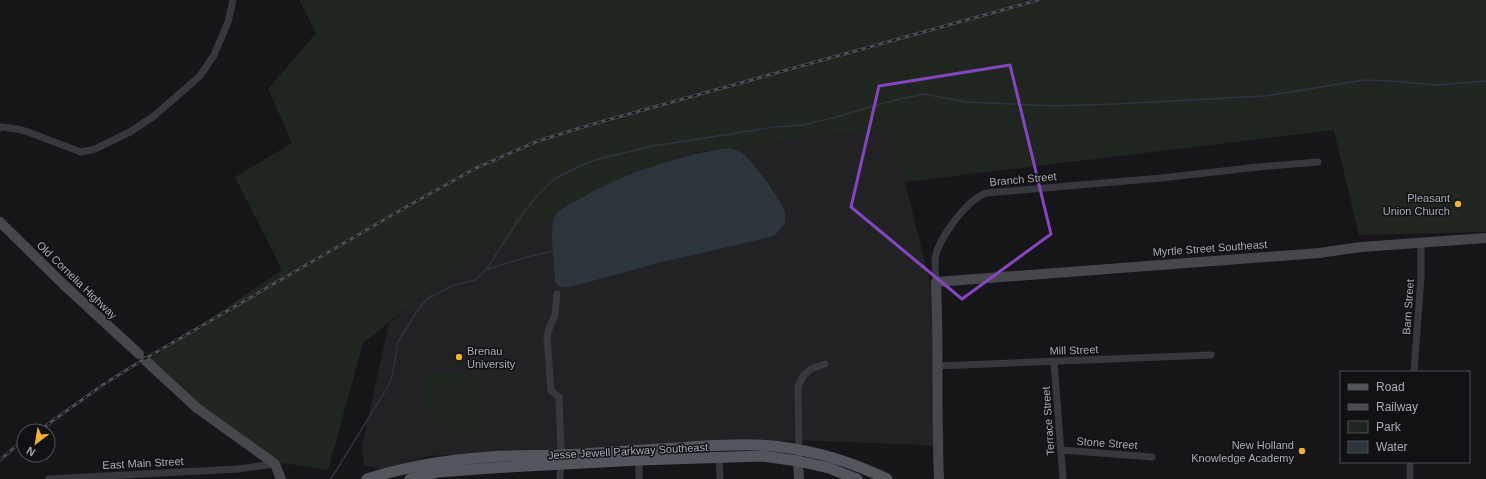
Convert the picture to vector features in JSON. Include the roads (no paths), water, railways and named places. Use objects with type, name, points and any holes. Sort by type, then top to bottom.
[{"type":"main road","name":"Jesse Jewell Parkway Southeast","points":[[410,479],[438,472],[492,468],[560,460],[710,446],[759,445],[799,456],[857,479]]},
{"type":"main road","name":"Jesse Jewell Parkway Southeast","points":[[367,479],[404,468],[433,462],[490,457],[560,460],[638,460],[762,456],[826,456],[872,472],[887,479]]},
{"type":"street","points":[[0,128],[17,129],[28,132],[81,152],[95,149],[130,132],[154,116],[200,76],[214,54],[228,22],[233,0]]},
{"type":"street","name":"Branch Street","points":[[939,479],[936,252],[947,231],[968,206],[979,196],[986,193],[1161,178],[1318,162]]},
{"type":"street","name":"Old Cornelia Highway","points":[[0,222],[63,284],[197,408],[275,464]]},
{"type":"street","name":"Myrtle Street Southeast","points":[[936,282],[1486,238]]},
{"type":"street","name":"Barn Street","points":[[1414,371],[1421,284],[1422,243]]},
{"type":"street","points":[[557,294],[555,315],[547,336],[550,391],[558,397],[561,448],[560,479]]},
{"type":"street","name":"Mill Street","points":[[938,366],[1211,355]]},
{"type":"street","name":"Terrace Street","points":[[1054,362],[1063,479]]},
{"type":"street","points":[[799,479],[798,387],[804,376],[811,369],[825,364]]},
{"type":"street","name":"Stone Street","points":[[1061,450],[1152,457]]},
{"type":"street","points":[[718,457],[720,479]]},
{"type":"street","points":[[638,460],[639,479]]},
{"type":"street","points":[[1410,463],[1410,479]]},
{"type":"street","points":[[275,464],[281,479]]},
{"type":"street","name":"East Main Street","points":[[48,479],[238,469],[275,464]]},
{"type":"water","points":[[729,148],[740,152],[748,158],[767,182],[783,207],[785,213],[785,223],[776,234],[770,237],[658,263],[574,286],[561,287],[555,282],[552,231],[554,218],[561,210],[594,191],[630,174],[669,161],[709,151]]},
{"type":"waterway","points":[[330,479],[387,388],[392,377],[398,342],[417,311],[427,299],[454,285],[475,280],[487,269],[518,220],[537,196],[554,179],[598,159],[653,146],[775,127],[803,125],[891,101],[924,94],[966,102],[1054,106],[1265,96],[1364,80],[1436,85],[1486,81]]},
{"type":"waterway","points":[[488,269],[527,257],[554,251]]},
{"type":"railway","points":[[50,423],[104,384],[141,361],[406,207],[476,168],[538,141],[593,124],[1038,0]]},
{"type":"railway","points":[[0,460],[16,446]]},
{"type":"place","name":"Pleasant Union Church","points":[[1458,204]]},
{"type":"place","name":"Brenau University","points":[[459,357]]},
{"type":"place","name":"New Holland Knowledge Academy","points":[[1302,451]]}]
